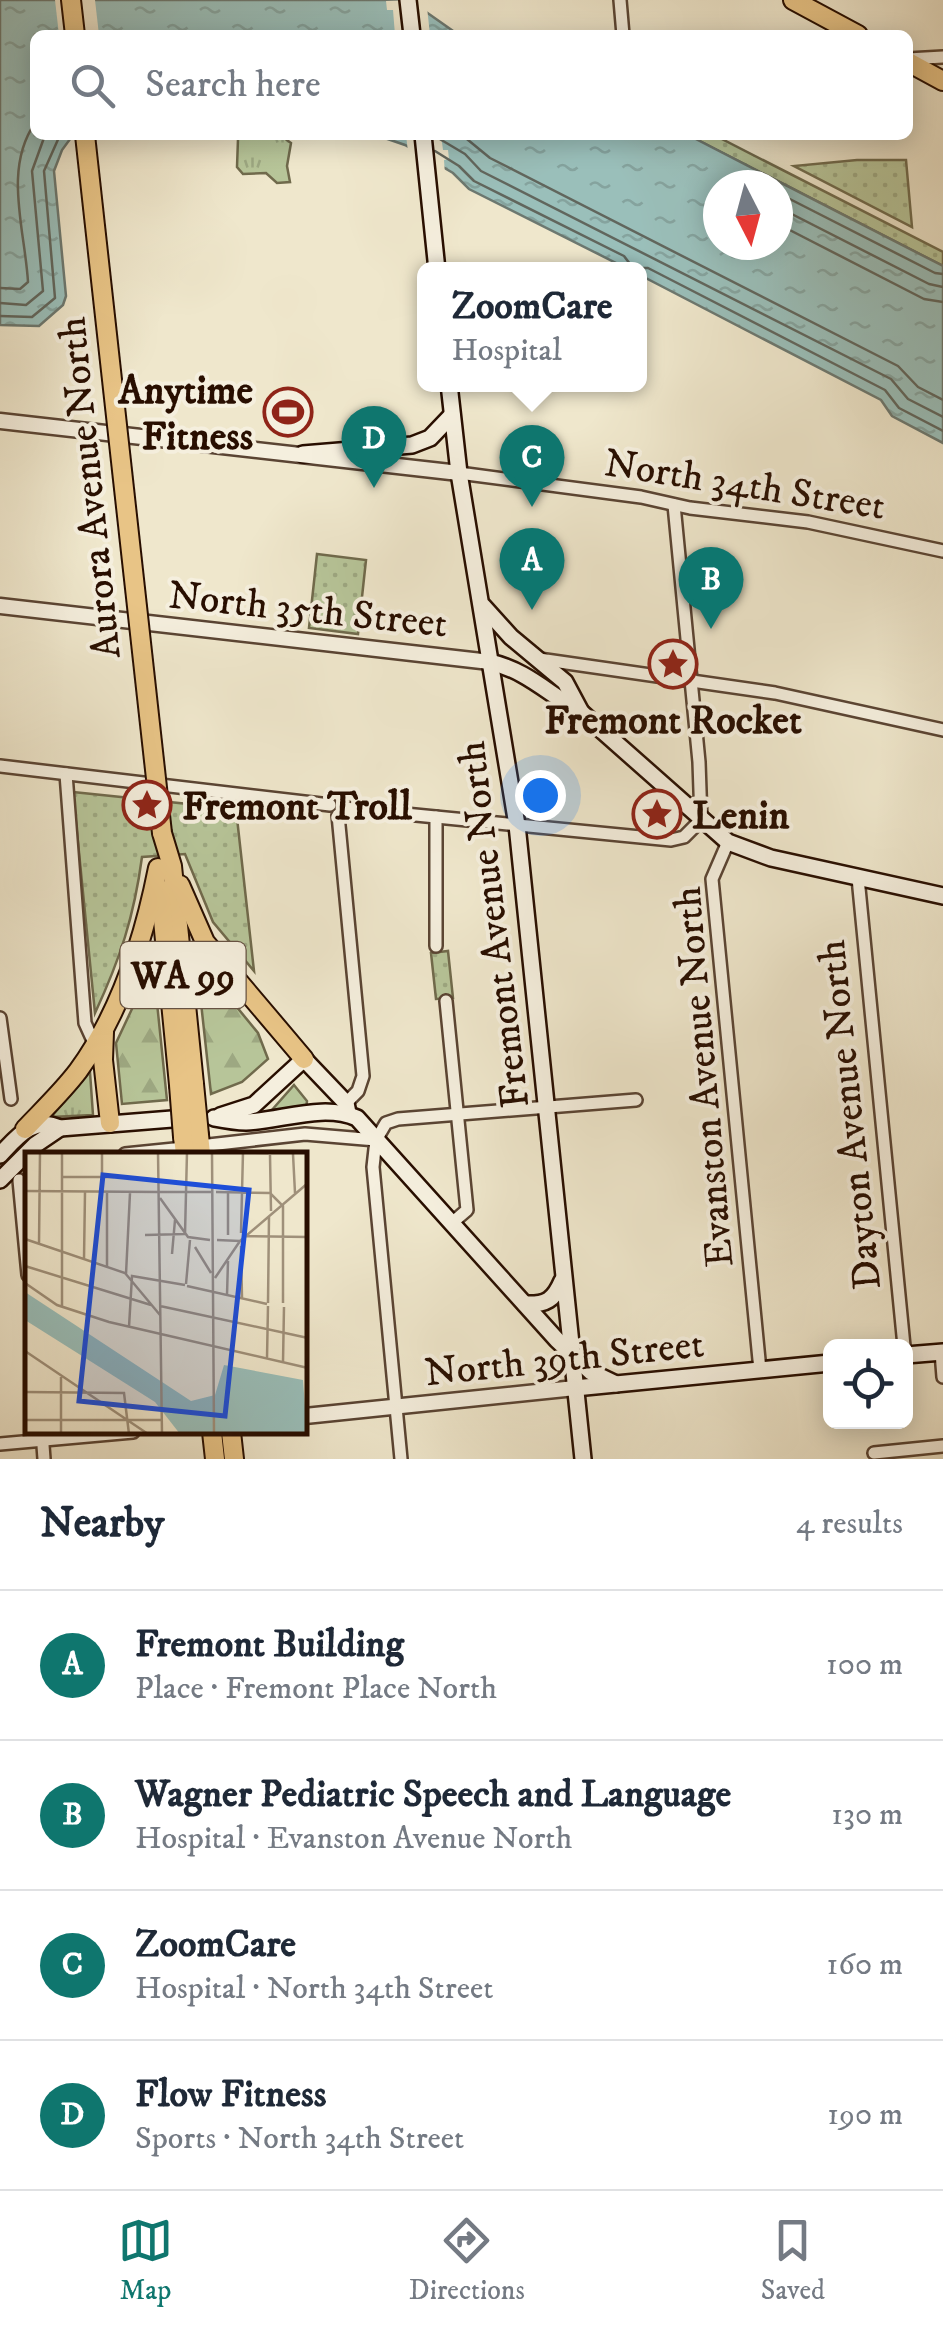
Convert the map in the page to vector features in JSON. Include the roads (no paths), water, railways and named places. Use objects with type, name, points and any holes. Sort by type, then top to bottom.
[{"type":"main road","points":[[71,0],[74,30]]},
{"type":"main road","points":[[408,0],[411,30]]},
{"type":"main road","points":[[793,0],[849,30]]},
{"type":"main road","points":[[913,64],[943,81]]},
{"type":"main road","name":"Aurora Avenue North","points":[[86,140],[192,1146]]},
{"type":"main road","points":[[423,140],[435,262]]},
{"type":"main road","name":"Fremont Avenue North","points":[[449,392],[449,421],[517,825],[582,1459]]},
{"type":"main road","points":[[303,454],[412,445],[430,438],[449,421]]},
{"type":"main road","points":[[480,603],[564,682],[581,712]]},
{"type":"main road","points":[[490,662],[520,670],[581,712],[728,842],[760,854],[943,896]]},
{"type":"main road","points":[[0,1155],[74,1076],[105,1027],[138,948],[165,867]]},
{"type":"main road","points":[[165,867],[205,942],[304,1059],[571,1354],[591,1372],[616,1384]]},
{"type":"main road","points":[[105,1027],[103,1060],[110,1123]]},
{"type":"main road","points":[[304,1059],[254,1105],[214,1118],[240,1122],[347,1108]]},
{"type":"main road","points":[[24,1129],[48,1123],[60,1128],[172,1119]]},
{"type":"main road","points":[[28,1152],[60,1128]]},
{"type":"main road","points":[[0,1180],[25,1155]]},
{"type":"main road","points":[[525,1304],[548,1302],[564,1277]]},
{"type":"main road","points":[[913,1354],[942,1352]]},
{"type":"main road","name":"North 39th Street","points":[[574,1388],[823,1364]]},
{"type":"main road","points":[[212,1434],[216,1459]]},
{"type":"main road","points":[[231,1434],[234,1459]]},
{"type":"street","points":[[620,0],[623,30]]},
{"type":"street","points":[[913,60],[943,57]]},
{"type":"street","name":"North 34th Street","points":[[0,421],[640,497],[808,522],[943,551]]},
{"type":"street","points":[[111,434],[150,783]]},
{"type":"street","points":[[0,766],[337,809],[671,840],[684,838],[700,820],[674,505]]},
{"type":"street","name":"North 35th Street","points":[[0,606],[490,662]]},
{"type":"street","points":[[537,658],[563,665],[776,693],[943,730]]},
{"type":"street","points":[[66,774],[86,1023],[95,1044]]},
{"type":"street","points":[[337,809],[363,1076],[347,1108]]},
{"type":"street","points":[[436,817],[436,946]]},
{"type":"street","name":"Evanston Avenue North","points":[[728,842],[712,879],[760,1370]]},
{"type":"street","name":"Dayton Avenue North","points":[[858,878],[903,1339]]},
{"type":"street","points":[[446,1002],[467,1210],[452,1222]]},
{"type":"street","points":[[0,1018],[12,1099]]},
{"type":"street","points":[[400,1459],[373,1166],[376,1140],[386,1124],[636,1100]]},
{"type":"street","points":[[142,1152],[306,1134],[376,1140]]},
{"type":"street","points":[[0,1180],[23,1178],[25,1217]]},
{"type":"street","points":[[942,1352],[943,1377]]},
{"type":"street","name":"North 39th Street","points":[[308,1416],[574,1388]]},
{"type":"street","points":[[0,1444],[42,1436],[86,1434]]},
{"type":"street","points":[[42,1436],[44,1459]]},
{"type":"street","points":[[874,1452],[943,1446]]},
{"type":"water","points":[[0,0],[409,0],[452,30],[30,30],[30,140],[69,140],[54,171],[66,296],[63,305],[39,326],[0,325]]},
{"type":"water","points":[[390,140],[698,140],[756,170],[703,170],[703,260],[793,260],[793,189],[943,266],[943,443],[892,416],[881,400],[647,279],[647,262],[614,262],[469,189],[453,173]]},
{"type":"place","name":"Anytime Fitness","points":[[288,412]]},
{"type":"place","name":"Flow Fitness","points":[[374,488]]},
{"type":"place","name":"ZoomCare","points":[[532,507]]},
{"type":"place","name":"Fremont Building","points":[[532,610]]},
{"type":"place","name":"Wagner Pediatric Speech and Language","points":[[711,629]]},
{"type":"place","name":"Fremont Rocket","points":[[673,664]]},
{"type":"place","name":"Fremont Troll","points":[[147,805]]},
{"type":"place","name":"Lenin","points":[[657,814]]}]
